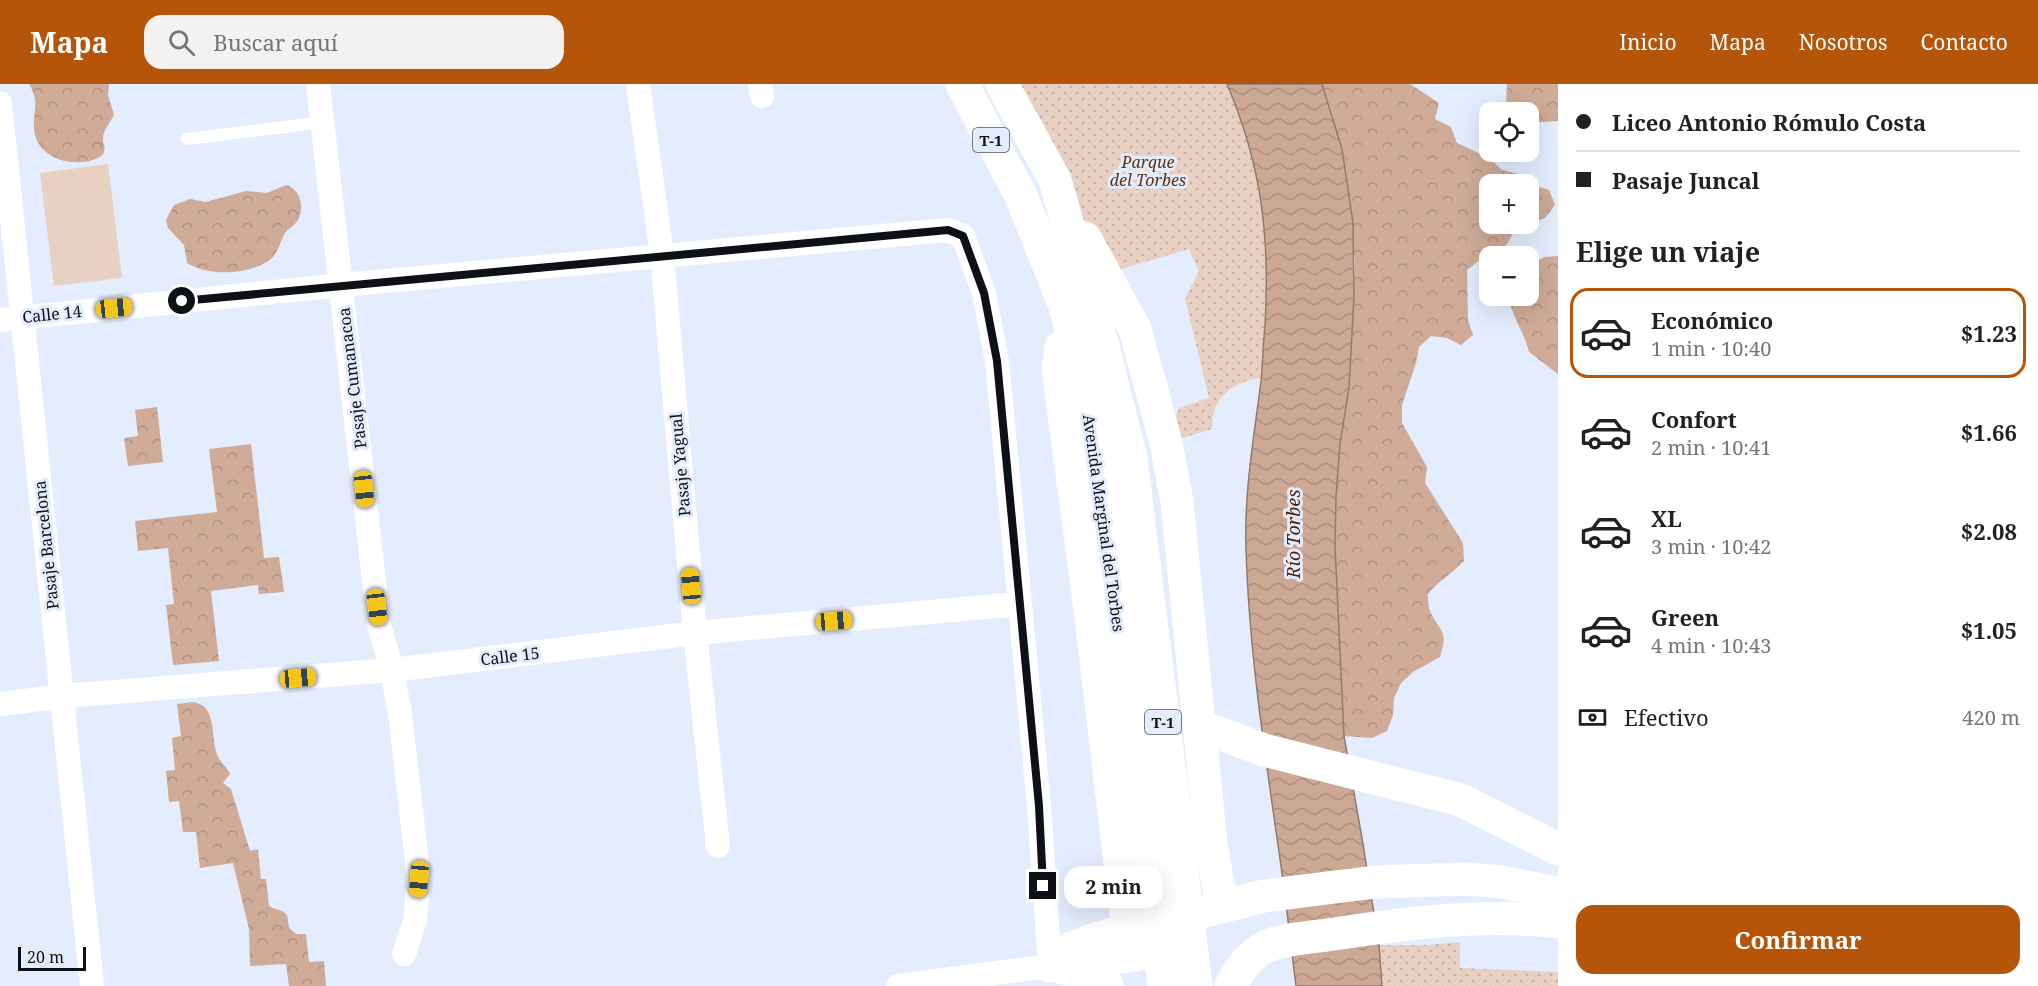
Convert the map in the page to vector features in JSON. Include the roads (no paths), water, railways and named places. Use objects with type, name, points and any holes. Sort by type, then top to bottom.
[{"type":"highway","name":"Avenida Marginal del Torbes","points":[[962,84],[1021,196],[1065,306],[1085,392],[1098,461],[1164,986]]},
{"type":"highway","name":"Avenida Marginal del Torbes","points":[[1002,84],[1055,180],[1103,347],[1131,458],[1196,986]]},
{"type":"highway","points":[[1055,180],[1135,329],[1166,442],[1177,502],[1211,844],[1222,907]]},
{"type":"highway","points":[[1065,306],[1058,369],[1089,601],[1128,930]]},
{"type":"highway","points":[[1200,726],[1264,750],[1461,800],[1558,849]]},
{"type":"highway","points":[[1050,966],[1074,947],[1128,930],[1264,896],[1374,882],[1468,879],[1558,893]]},
{"type":"highway","points":[[1050,966],[1141,953],[1173,943],[1222,907]]},
{"type":"highway","points":[[1231,986],[1248,958],[1275,943],[1394,926],[1506,918],[1558,922]]},
{"type":"highway","points":[[1050,966],[1098,974],[1107,986]]},
{"type":"street","name":"Pasaje Cumanacoa","points":[[318,84],[379,624],[392,670],[400,714],[419,879],[415,920],[404,954]]},
{"type":"street","name":"Pasaje Yagual","points":[[638,84],[662,255],[695,633],[718,846]]},
{"type":"street","name":"Pasaje Barcelona","points":[[0,103],[11,319],[63,696],[92,986]]},
{"type":"street","name":"Calle 14","points":[[11,319],[342,285],[948,230],[963,236],[984,293],[997,361],[1019,604]]},
{"type":"street","name":"Calle 15","points":[[0,704],[63,696],[392,670],[695,633],[1019,604]]},
{"type":"street","points":[[897,986],[1050,966],[1039,806],[1019,604]]},
{"type":"lane","points":[[187,140],[323,122]]},
{"type":"water","name":"Río Torbes","points":[[1227,84],[1322,84],[1342,149],[1353,223],[1354,297],[1349,388],[1340,444],[1336,497],[1335,546],[1344,736],[1379,945],[1382,986],[1296,986],[1258,698],[1250,624],[1246,549],[1248,486],[1261,381],[1265,326],[1264,232],[1256,173],[1239,115]]},
{"type":"park label","name":"Parque del Torbes","points":[[1148,171]]}]
